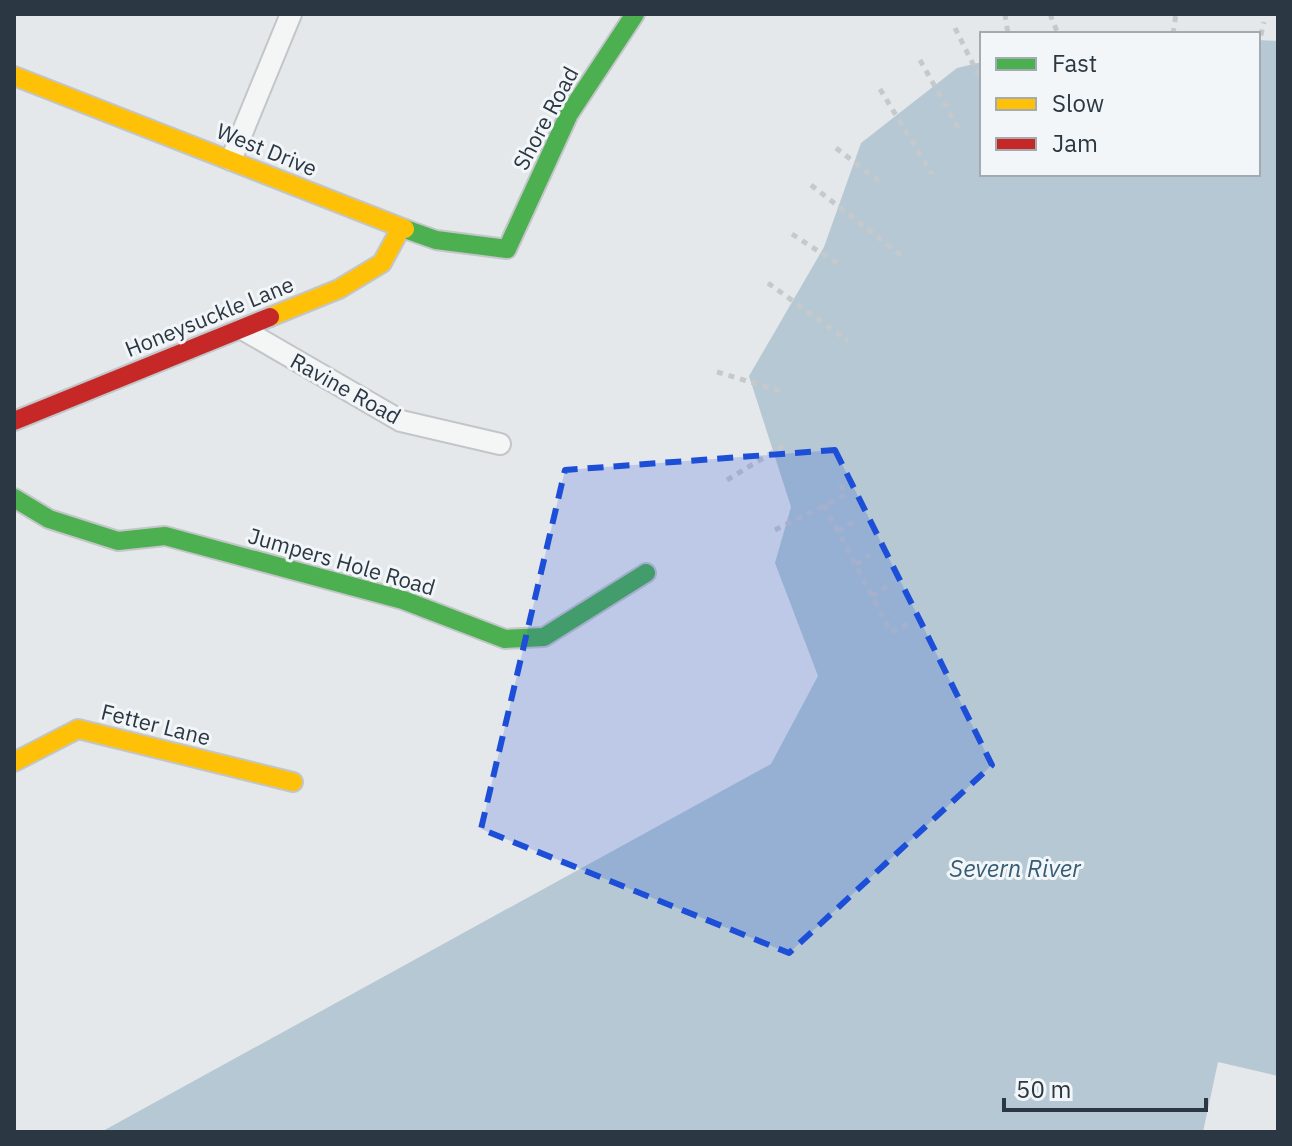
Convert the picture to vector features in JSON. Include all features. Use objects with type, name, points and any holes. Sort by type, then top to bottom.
[{"type":"street","points":[[231,160],[291,14]]},
{"type":"street","name":"Shore Road","points":[[507,249],[569,114],[635,14]]},
{"type":"street","name":"West Drive","points":[[14,76],[401,228],[436,240],[507,249]]},
{"type":"street","name":"Honeysuckle Lane","points":[[14,421],[339,289],[382,263],[401,228]]},
{"type":"street","name":"Ravine Road","points":[[244,330],[401,421],[500,444]]},
{"type":"street","name":"Jumpers Hole Road","points":[[14,498],[49,519],[118,541],[165,536],[403,600],[505,639],[544,637],[646,573]]},
{"type":"street","name":"Fetter Lane","points":[[14,762],[78,729],[293,782]]},
{"type":"path","points":[[1260,39],[1264,22]]},
{"type":"path","points":[[955,28],[980,78]]},
{"type":"path","points":[[920,60],[960,131]]},
{"type":"path","points":[[880,89],[932,174]]},
{"type":"path","points":[[836,148],[884,185]]},
{"type":"path","points":[[811,185],[906,259]]},
{"type":"path","points":[[792,234],[841,266]]},
{"type":"path","points":[[768,283],[848,341]]},
{"type":"path","points":[[717,372],[781,391]]},
{"type":"path","points":[[727,480],[783,446]]},
{"type":"path","points":[[841,484],[848,503]]},
{"type":"path","points":[[775,530],[845,495]]},
{"type":"path","points":[[824,505],[891,632],[908,624]]},
{"type":"path","points":[[838,531],[853,522]]},
{"type":"path","points":[[856,564],[870,555]]},
{"type":"path","points":[[872,596],[889,585]]},
{"type":"highlighted area","points":[[835,450],[992,765],[789,953],[481,829],[565,470]]},
{"type":"water","name":"Severn River","points":[[1260,40],[1278,41],[1278,1076],[1218,1062],[1203,1132],[101,1132],[771,764],[818,676],[775,563],[791,507],[749,376],[824,247],[861,143],[957,68],[980,62],[980,176],[1260,176]]},
{"type":"traffic: fast","points":[[405,229],[436,240],[507,249],[569,114],[635,14]]},
{"type":"traffic: fast","points":[[14,498],[49,519],[118,541],[165,536],[403,600],[505,639],[544,637],[646,573]]},
{"type":"traffic: slow","points":[[14,76],[405,229]]},
{"type":"traffic: slow","points":[[270,317],[339,289],[382,263],[401,228]]},
{"type":"traffic: slow","points":[[14,762],[78,729],[293,782]]},
{"type":"traffic: jam","points":[[14,421],[270,317]]}]
